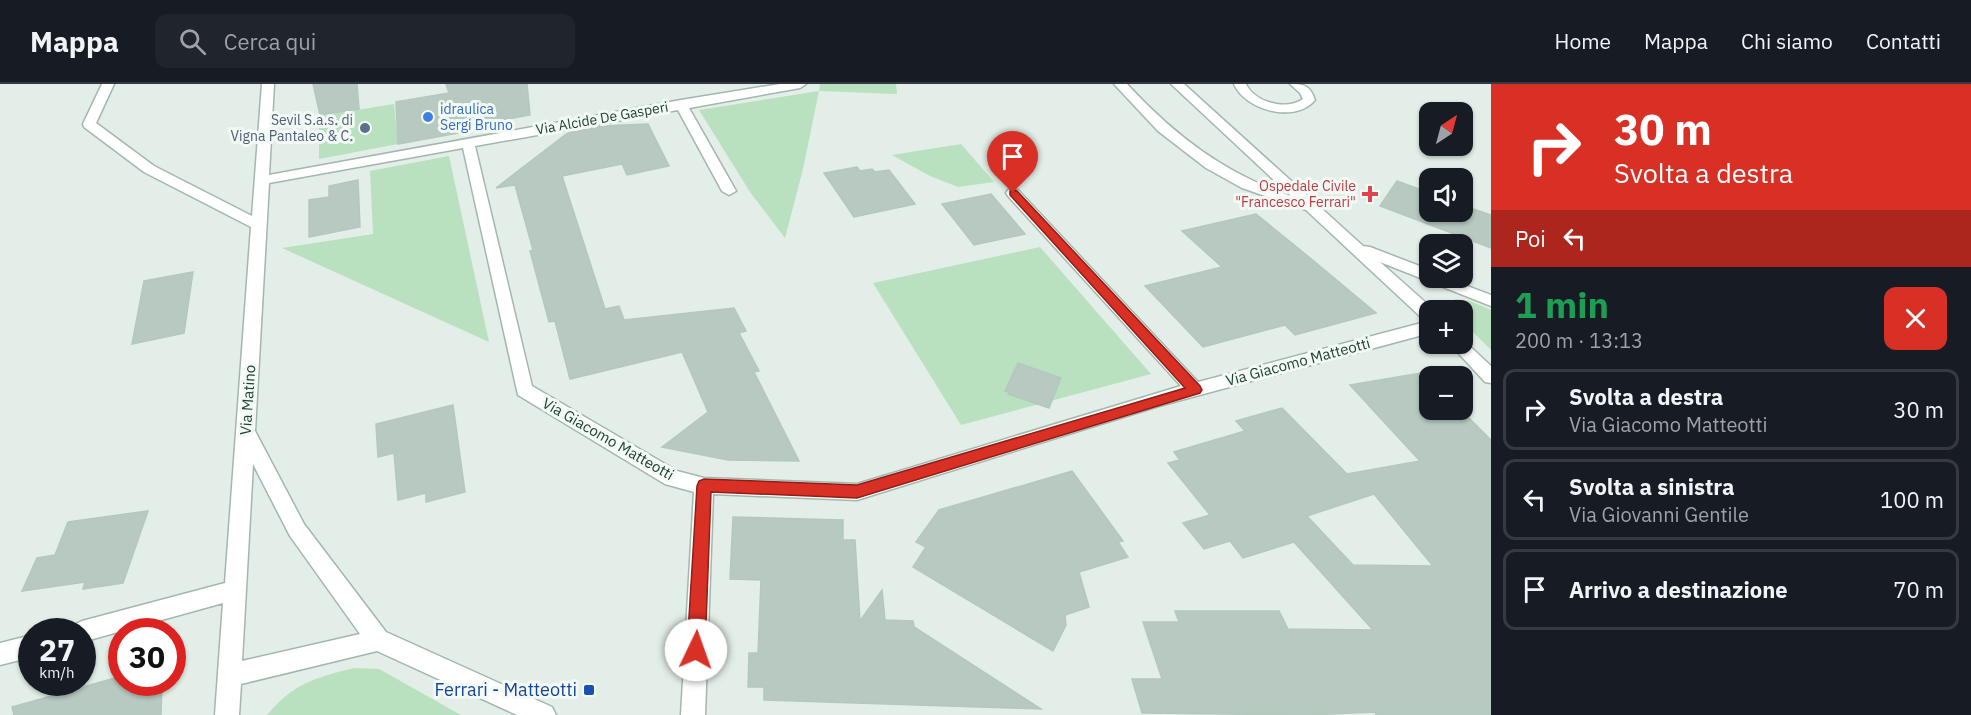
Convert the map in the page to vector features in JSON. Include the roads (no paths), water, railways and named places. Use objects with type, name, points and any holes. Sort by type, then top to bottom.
[{"type":"street","points":[[108,84],[89,124],[149,169],[260,225]]},
{"type":"street","name":"Via Matino","points":[[227,715],[268,84]]},
{"type":"street","name":"Via Alcide De Gasperi","points":[[262,180],[800,84]]},
{"type":"street","points":[[1120,84],[1150,118],[1202,160],[1248,185],[1312,208]]},
{"type":"street","points":[[1177,84],[1419,306]]},
{"type":"street","points":[[1240,84],[1243,92],[1255,100],[1283,108],[1301,106],[1309,100],[1306,91],[1296,84]]},
{"type":"street","points":[[681,104],[729,190]]},
{"type":"street","name":"Via Giacomo Matteotti","points":[[468,142],[524,390],[672,478],[704,486],[857,492],[1195,390],[1419,330]]},
{"type":"street","points":[[1013,193],[1195,390]]},
{"type":"street","points":[[1353,245],[1419,272]]},
{"type":"street","points":[[1458,288],[1491,301]]},
{"type":"street","points":[[1468,354],[1491,377]]},
{"type":"street","points":[[246,432],[297,530],[378,640],[544,715]]},
{"type":"street","points":[[693,715],[704,486]]},
{"type":"street","points":[[96,628],[236,590]]},
{"type":"street","points":[[231,675],[378,640]]},
{"type":"street","points":[[0,654],[18,650]]},
{"type":"place","name":"idraulica Sergi Bruno","points":[[428,117]]},
{"type":"place","name":"Sevil S.a.s. di Vigna Pantaleo & C.","points":[[365,128]]},
{"type":"place","name":"Ospedale Civile \"Francesco Ferrari\"","points":[[1370,194]]},
{"type":"place","name":"Ferrari - Matteotti","points":[[589,690]]}]
